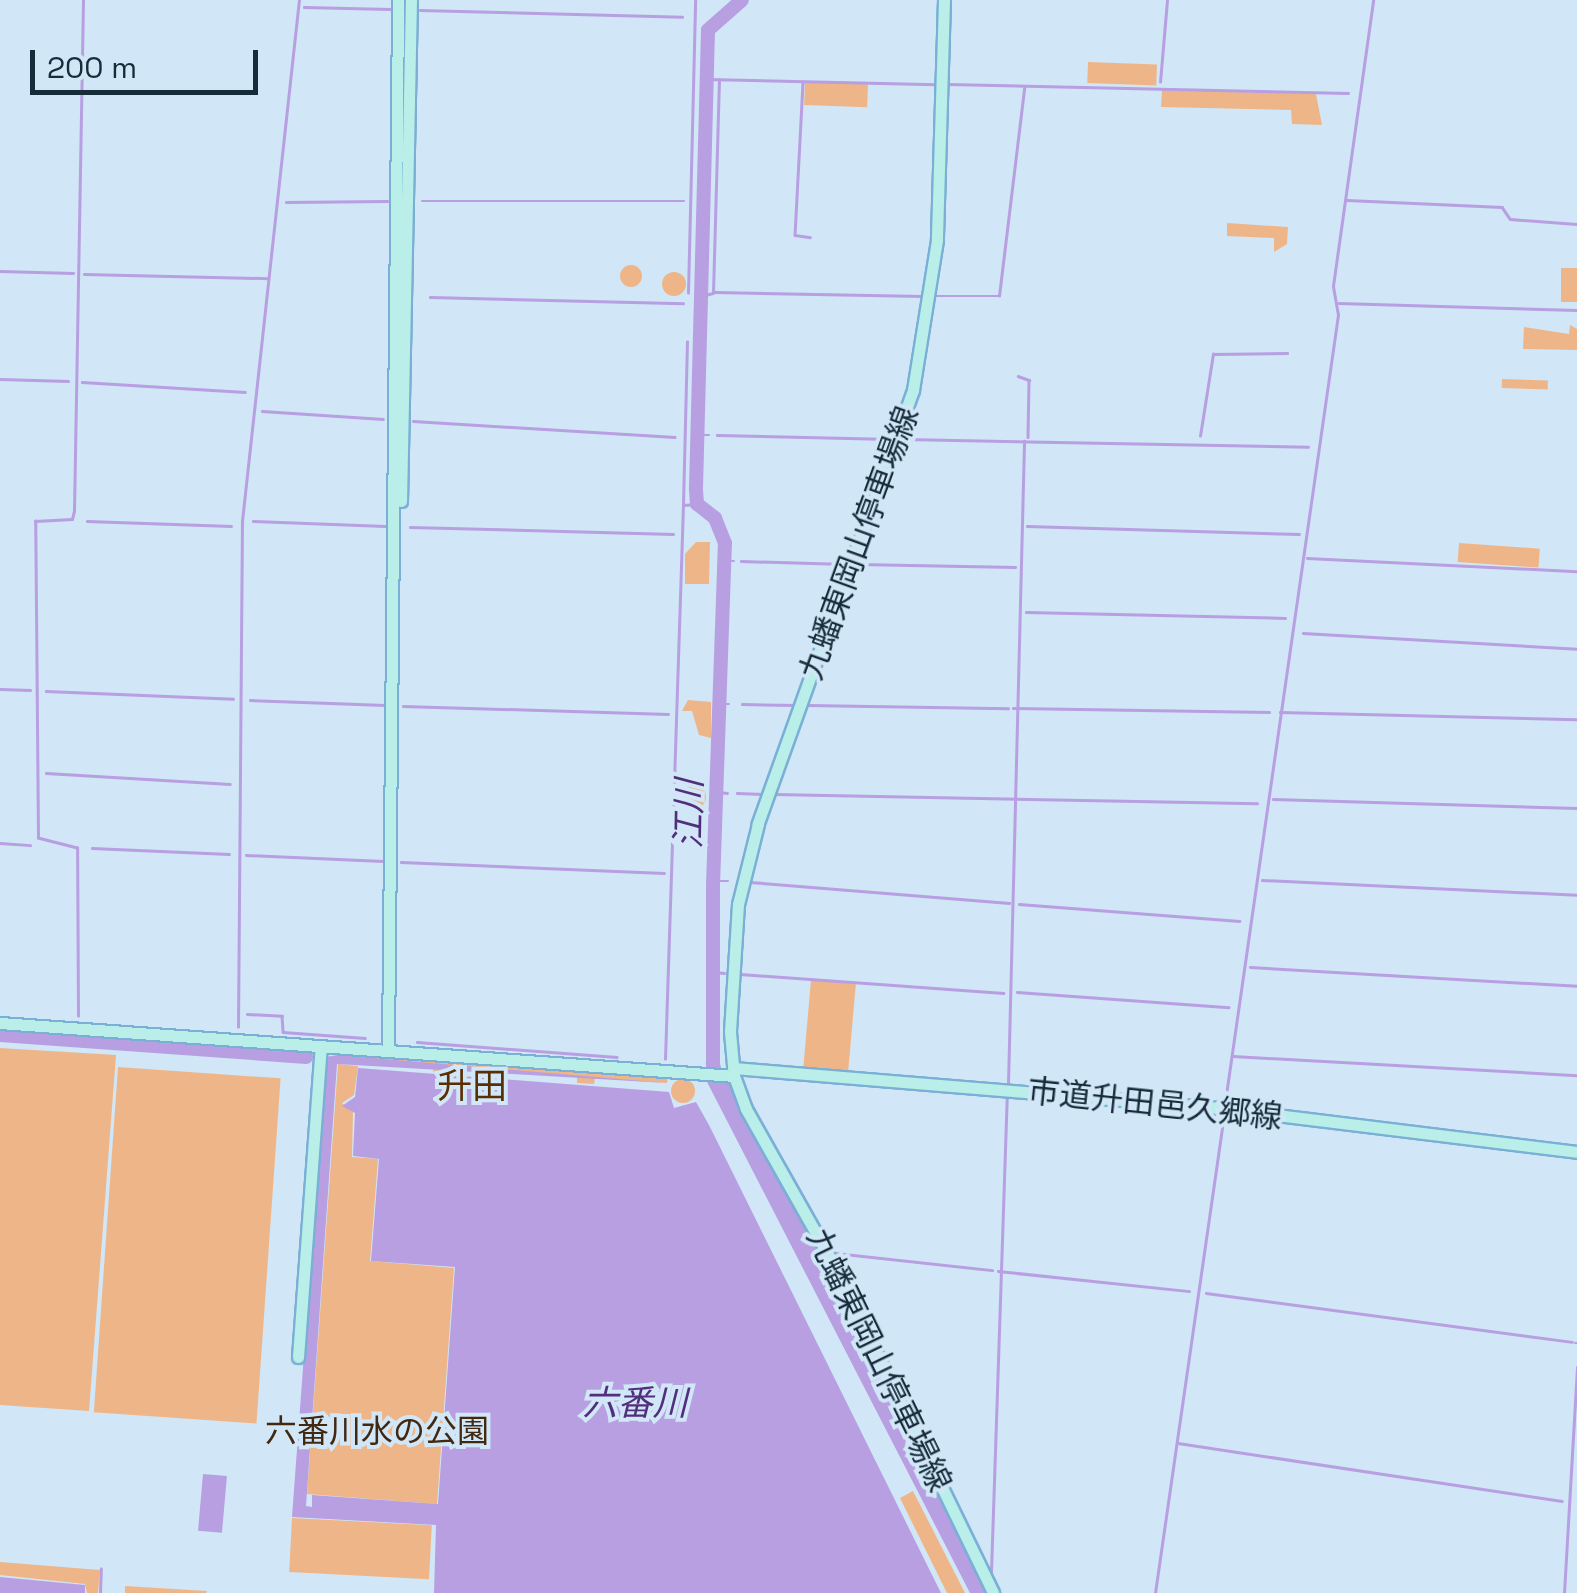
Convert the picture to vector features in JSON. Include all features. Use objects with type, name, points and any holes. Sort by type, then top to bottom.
[{"type":"main road","points":[[388,1050],[398,0]]},
{"type":"main road","points":[[394,605],[406,362],[411,0]]},
{"type":"main road","name":"九蟠東岡山停車場線","points":[[944,0],[937,240],[919,360],[900,436],[748,861],[732,955],[731,1073],[993,1593]]},
{"type":"main road","points":[[0,1023],[705,1075],[731,1073]]},
{"type":"main road","points":[[298,1357],[321,1047]]},
{"type":"main road","name":"市道升田邑久郷線","points":[[731,1073],[1008,1089],[1225,1109],[1577,1152]]},
{"type":"green space","points":[[1088,62],[1157,64],[1156,85],[1087,83]]},
{"type":"green space","points":[[805,82],[868,84],[867,107],[804,105]]},
{"type":"green space","points":[[1162,90],[1316,94],[1322,125],[1292,124],[1291,110],[1161,107]]},
{"type":"green space","points":[[1227,223],[1288,227],[1287,244],[1274,252],[1274,238],[1227,236]]},
{"type":"green space","points":[[631,265],[639,268],[639,284],[631,287],[623,284],[620,276],[623,268]]},
{"type":"green space","points":[[1561,268],[1577,268],[1577,302],[1561,302]]},
{"type":"green space","points":[[674,272],[686,284],[674,296],[662,284]]},
{"type":"green space","points":[[1570,325],[1577,329],[1577,350],[1523,349],[1524,327],[1569,334]]},
{"type":"green space","points":[[1502,379],[1548,381],[1548,390],[1502,388]]},
{"type":"green space","points":[[696,542],[710,542],[709,584],[685,584],[685,554]]},
{"type":"green space","points":[[1459,543],[1540,549],[1538,568],[1458,562]]},
{"type":"green space","points":[[688,700],[711,702],[711,738],[699,735],[692,711],[682,711]]},
{"type":"green space","points":[[694,785],[706,797],[694,809],[682,797]]},
{"type":"green space","points":[[811,980],[856,984],[848,1072],[803,1068]]},
{"type":"green space","points":[[0,1048],[116,1055],[89,1411],[0,1405]]},
{"type":"green space","points":[[338,1051],[668,1075],[667,1083],[595,1078],[594,1084],[577,1083],[577,1076],[447,1067],[446,1074],[433,1073],[433,1066],[338,1059]]},
{"type":"green space","name":"六番川水の公園","points":[[338,1064],[358,1066],[354,1095],[342,1103],[353,1112],[352,1157],[378,1159],[370,1261],[454,1268],[437,1504],[307,1494]]},
{"type":"green space","points":[[118,1067],[281,1078],[256,1424],[94,1412]]},
{"type":"green space","points":[[683,1079],[695,1091],[683,1103],[671,1091]]},
{"type":"green space","points":[[913,1491],[965,1593],[947,1593],[900,1498]]},
{"type":"green space","points":[[292,1518],[432,1525],[429,1579],[289,1572]]},
{"type":"green space","points":[[0,1562],[100,1570],[98,1593],[87,1593],[85,1584],[0,1575]]},
{"type":"green space","points":[[125,1586],[207,1591],[125,1593]]},
{"type":"water","name":"六番川","points":[[326,1057],[667,1083],[337,1064],[306,1506],[312,1507],[312,1495],[438,1504],[455,1267],[371,1261],[379,1159],[353,1156],[355,1113],[342,1106],[355,1097],[358,1068],[669,1092],[674,1108],[696,1102],[709,1125],[941,1593],[434,1593],[436,1525],[292,1517]]},
{"type":"water","points":[[706,1080],[729,1081],[746,1125],[811,1231],[986,1593],[970,1593]]},
{"type":"water","points":[[203,1474],[227,1476],[222,1533],[198,1531]]},
{"type":"water","points":[[0,1577],[85,1585],[85,1593],[0,1593]]},
{"type":"waterway","points":[[78,1016],[77,848],[38,838],[35,521],[72,519],[74,511],[83,0]]},
{"type":"waterway","points":[[238,1027],[242,521],[299,0]]},
{"type":"waterway","points":[[688,293],[695,0]]},
{"type":"waterway","name":"江川","points":[[719,1087],[713,1064],[713,885],[725,543],[715,518],[697,504],[696,488],[708,30],[742,0]]},
{"type":"waterway","points":[[1160,82],[1167,0]]},
{"type":"waterway","points":[[1225,1102],[1338,315],[1333,286],[1373,0]]},
{"type":"waterway","points":[[304,7],[390,9]]},
{"type":"waterway","points":[[420,10],[682,17]]},
{"type":"waterway","points":[[706,79],[935,84]]},
{"type":"waterway","points":[[701,296],[713,293],[719,80]]},
{"type":"waterway","points":[[803,83],[795,235],[810,237]]},
{"type":"waterway","points":[[948,84],[1348,93]]},
{"type":"waterway","points":[[936,296],[999,296],[1024,88]]},
{"type":"waterway","points":[[1347,200],[1502,207],[1510,219],[1577,224]]},
{"type":"waterway","points":[[286,202],[387,201]]},
{"type":"waterway","points":[[422,201],[684,201]]},
{"type":"waterway","points":[[0,271],[73,273]]},
{"type":"waterway","points":[[84,274],[267,278]]},
{"type":"waterway","points":[[715,292],[922,296]]},
{"type":"waterway","points":[[430,297],[683,303]]},
{"type":"waterway","points":[[1339,303],[1577,310]]},
{"type":"waterway","points":[[683,505],[687,342]]},
{"type":"waterway","points":[[1200,436],[1213,354],[1287,353]]},
{"type":"waterway","points":[[1018,376],[1029,380],[1028,437]]},
{"type":"waterway","points":[[0,379],[68,381]]},
{"type":"waterway","points":[[82,382],[245,392]]},
{"type":"waterway","points":[[262,411],[383,419]]},
{"type":"waterway","points":[[413,421],[675,437]]},
{"type":"waterway","points":[[697,435],[709,435]]},
{"type":"waterway","points":[[717,435],[891,439]]},
{"type":"waterway","points":[[904,439],[1308,447]]},
{"type":"waterway","points":[[1008,1084],[1024,441]]},
{"type":"waterway","points":[[665,1059],[683,505],[697,504]]},
{"type":"waterway","points":[[87,521],[231,526]]},
{"type":"waterway","points":[[253,521],[385,526]]},
{"type":"waterway","points":[[1027,526],[1299,534]]},
{"type":"waterway","points":[[410,527],[673,534]]},
{"type":"waterway","points":[[1307,558],[1577,571]]},
{"type":"waterway","points":[[725,561],[734,561]]},
{"type":"waterway","points":[[741,561],[845,564]]},
{"type":"waterway","points":[[858,564],[1015,567]]},
{"type":"waterway","points":[[1026,612],[1285,618]]},
{"type":"waterway","points":[[1303,633],[1577,649]]},
{"type":"waterway","points":[[0,689],[30,690]]},
{"type":"waterway","points":[[46,691],[233,699]]},
{"type":"waterway","points":[[250,700],[385,705]]},
{"type":"waterway","points":[[722,704],[729,704]]},
{"type":"waterway","points":[[742,704],[796,705]]},
{"type":"waterway","points":[[808,705],[1008,708]]},
{"type":"waterway","points":[[403,706],[668,714]]},
{"type":"waterway","points":[[1013,708],[1269,712]]},
{"type":"waterway","points":[[1280,712],[1577,719]]},
{"type":"waterway","points":[[46,773],[230,784]]},
{"type":"waterway","name":"江川","points":[[718,792],[727,793]]},
{"type":"waterway","points":[[737,793],[763,794]]},
{"type":"waterway","points":[[774,794],[1257,803]]},
{"type":"waterway","points":[[1273,799],[1577,808]]},
{"type":"waterway","points":[[0,843],[30,845]]},
{"type":"waterway","points":[[92,848],[229,854]]},
{"type":"waterway","points":[[246,855],[383,861]]},
{"type":"waterway","points":[[401,862],[664,873]]},
{"type":"waterway","points":[[1262,880],[1577,895]]},
{"type":"waterway","name":"江川","points":[[713,881],[728,881]]},
{"type":"waterway","points":[[750,882],[1009,903]]},
{"type":"waterway","points":[[1019,904],[1239,921]]},
{"type":"waterway","points":[[1250,967],[1577,986]]},
{"type":"waterway","name":"江川","points":[[714,972],[724,973]]},
{"type":"waterway","points":[[740,974],[1003,993]]},
{"type":"waterway","points":[[1017,992],[1228,1007]]},
{"type":"waterway","points":[[247,1014],[282,1016],[283,1032],[365,1038]]},
{"type":"waterway","points":[[0,1035],[306,1057]]},
{"type":"waterway","points":[[79,1036],[79,1041]]},
{"type":"waterway","points":[[417,1042],[616,1057]]},
{"type":"waterway","points":[[1233,1056],[1577,1075]]},
{"type":"waterway","points":[[991,1572],[1007,1097]]},
{"type":"waterway","points":[[1109,1105],[1214,1115]]},
{"type":"waterway","points":[[1155,1593],[1224,1115]]},
{"type":"waterway","points":[[1458,1143],[1505,1149]]},
{"type":"waterway","points":[[835,1253],[992,1270]]},
{"type":"waterway","points":[[998,1271],[1189,1291]]},
{"type":"waterway","points":[[1206,1293],[1572,1342]]},
{"type":"waterway","points":[[1564,1593],[1577,1367]]},
{"type":"waterway","points":[[1178,1443],[1562,1501]]},
{"type":"waterway","points":[[100,1593],[101,1569]]},
{"type":"district","name":"升田","points":[[472,1086]]}]
